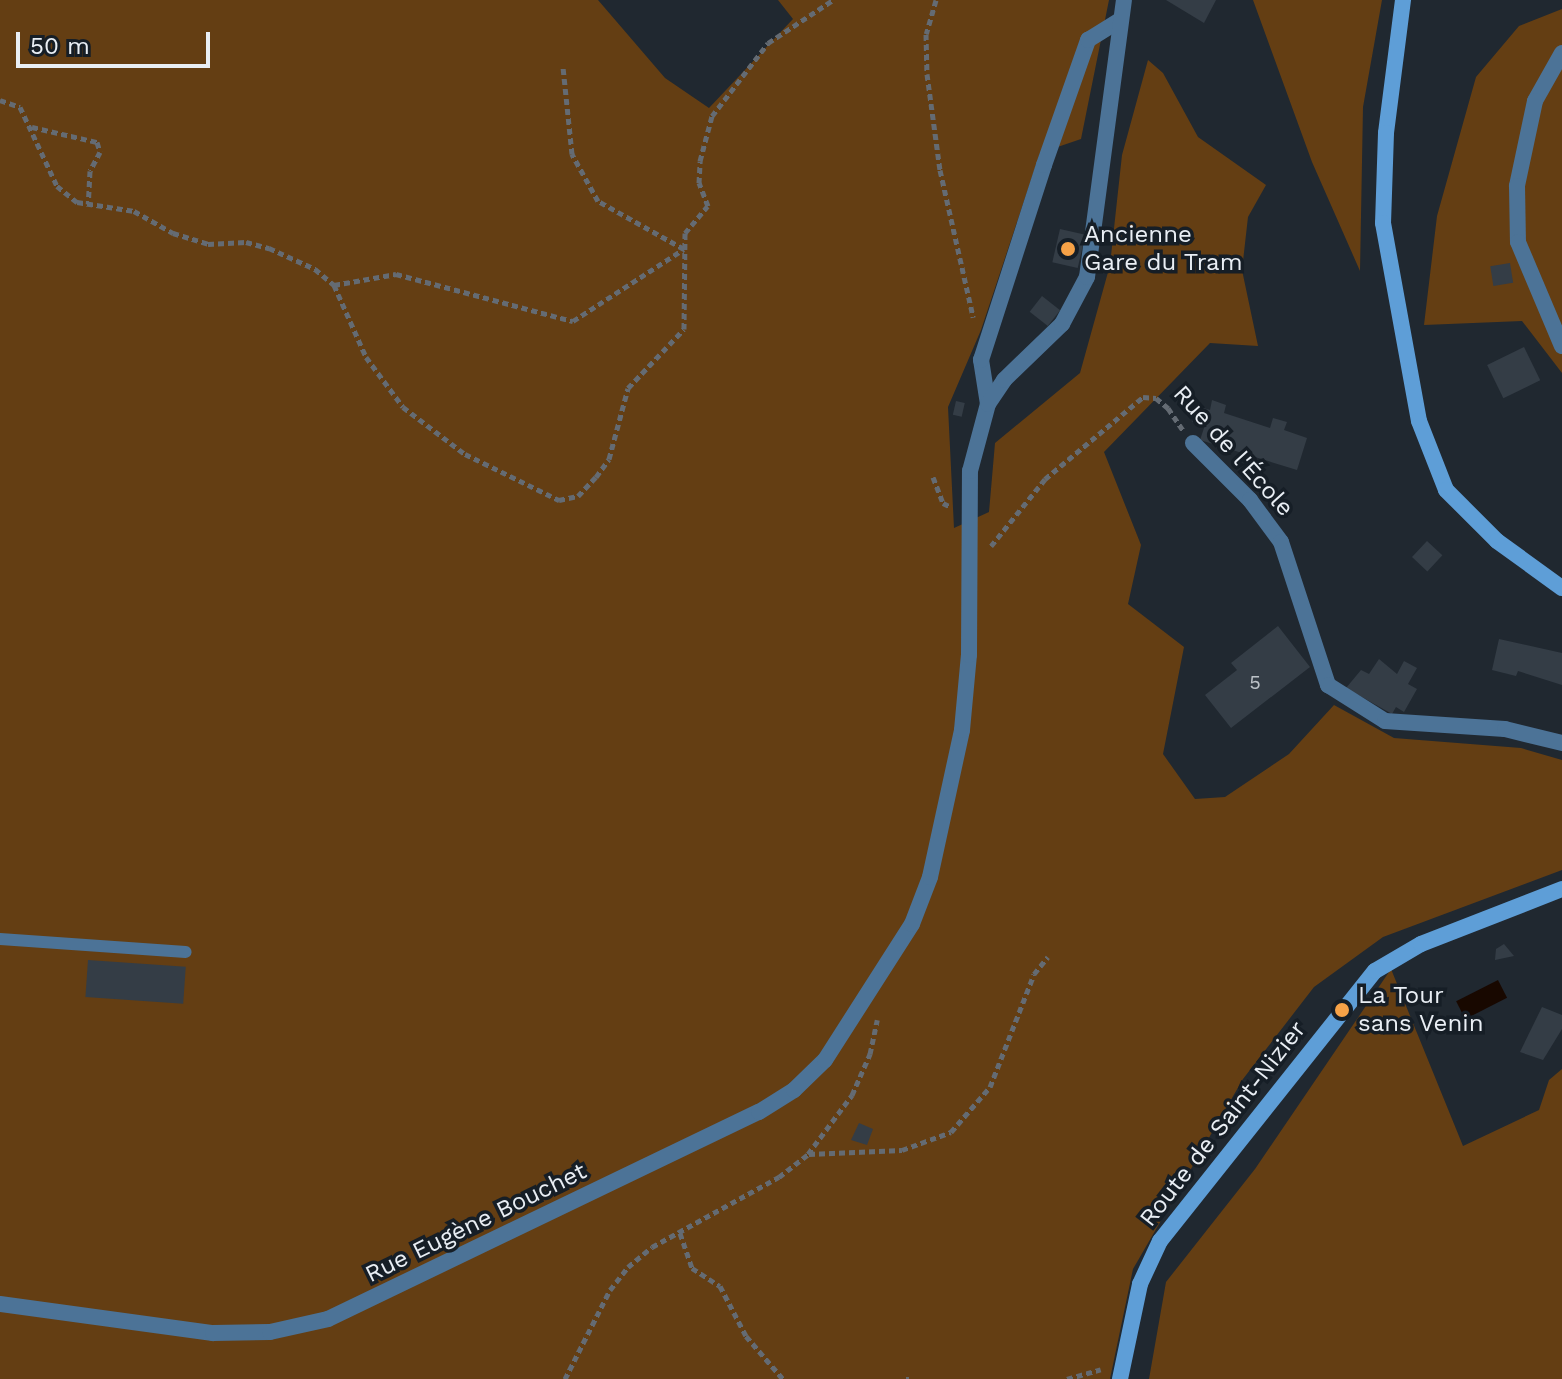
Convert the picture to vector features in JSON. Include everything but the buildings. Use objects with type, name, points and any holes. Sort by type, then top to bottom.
[{"type":"main road","points":[[1403,0],[1386,133],[1383,223],[1419,421],[1446,490],[1497,541],[1562,588]]},
{"type":"main road","name":"Route de Saint-Nizier","points":[[1122,1371],[1140,1284],[1160,1241],[1375,971],[1421,944],[1562,889]]},
{"type":"street","points":[[988,404],[1025,358],[1062,324],[1087,277],[1118,21],[1124,0]]},
{"type":"street","points":[[988,404],[981,360],[984,346],[1088,40],[1118,21]]},
{"type":"street","points":[[1562,53],[1535,101],[1517,186],[1518,242],[1562,346]]},
{"type":"street","name":"Rue Eugène Bouchet","points":[[0,1304],[213,1333],[270,1332],[328,1319],[489,1245],[794,1090],[825,1060],[891,961],[930,877],[955,772],[969,655],[970,471],[988,404]]},
{"type":"street","name":"Rue de l'École","points":[[1193,443],[1250,500],[1281,542],[1328,685],[1385,721],[1505,729],[1562,743]]},
{"type":"lane","points":[[0,939],[186,952]]},
{"type":"path","points":[[0,100],[20,107],[57,186],[88,204],[134,211],[173,233],[208,244],[246,242],[269,248],[315,269],[334,285],[366,357],[403,407],[465,454],[559,500],[578,496],[602,468],[628,388],[684,329],[685,233],[706,214],[700,161],[712,116],[728,89],[768,43],[833,0]]},
{"type":"path","points":[[936,0],[926,34],[940,170],[975,329],[984,346]]},
{"type":"path","points":[[563,67],[572,154],[598,201],[684,249]]},
{"type":"path","points":[[31,127],[97,142],[100,152],[90,171],[88,204]]},
{"type":"path","points":[[334,285],[396,274],[573,321],[684,249]]},
{"type":"path","name":"Rue de l'École","points":[[968,573],[1045,479],[1098,429],[1143,397],[1156,398],[1168,408],[1193,443]]},
{"type":"path","points":[[933,477],[950,509],[958,496]]},
{"type":"path","points":[[808,1154],[902,1150],[951,1132],[990,1087],[1034,974],[1048,957]]},
{"type":"path","points":[[565,1379],[619,1278],[652,1247],[779,1177],[808,1154],[852,1095],[870,1054],[879,1009]]},
{"type":"path","points":[[680,1233],[692,1268],[720,1286],[746,1336],[783,1379]]},
{"type":"path","points":[[1067,1379],[1122,1371]]},
{"type":"shaded area","points":[[0,0],[598,0],[665,78],[709,108],[793,19],[778,0],[1109,0],[1081,139],[1040,153],[981,330],[948,407],[954,528],[989,512],[995,443],[1080,373],[1110,265],[1122,155],[1148,60],[1163,73],[1198,137],[1266,185],[1248,217],[1242,270],[1258,346],[1210,343],[1104,452],[1141,545],[1128,604],[1184,647],[1163,754],[1195,799],[1225,797],[1289,754],[1334,705],[1394,738],[1521,748],[1562,760],[1562,870],[1383,937],[1314,987],[1243,1079],[1133,1269],[1110,1379],[0,1379]]},
{"type":"shaded area","points":[[1253,0],[1382,0],[1363,107],[1360,271],[1312,162]]},
{"type":"shaded area","points":[[1562,9],[1562,373],[1522,321],[1424,325],[1437,216],[1476,77],[1519,26]]},
{"type":"shaded area","points":[[1391,969],[1463,1146],[1539,1110],[1549,1080],[1562,1069],[1562,1379],[1149,1379],[1166,1282],[1255,1169]]},
{"type":"shaded area","points":[[1498,980],[1507,998],[1465,1019],[1456,1001]]},
{"type":"place","name":"Ancienne Gare du Tram","points":[[1068,249]]},
{"type":"place","name":"La Tour sans Venin","points":[[1342,1010]]}]
